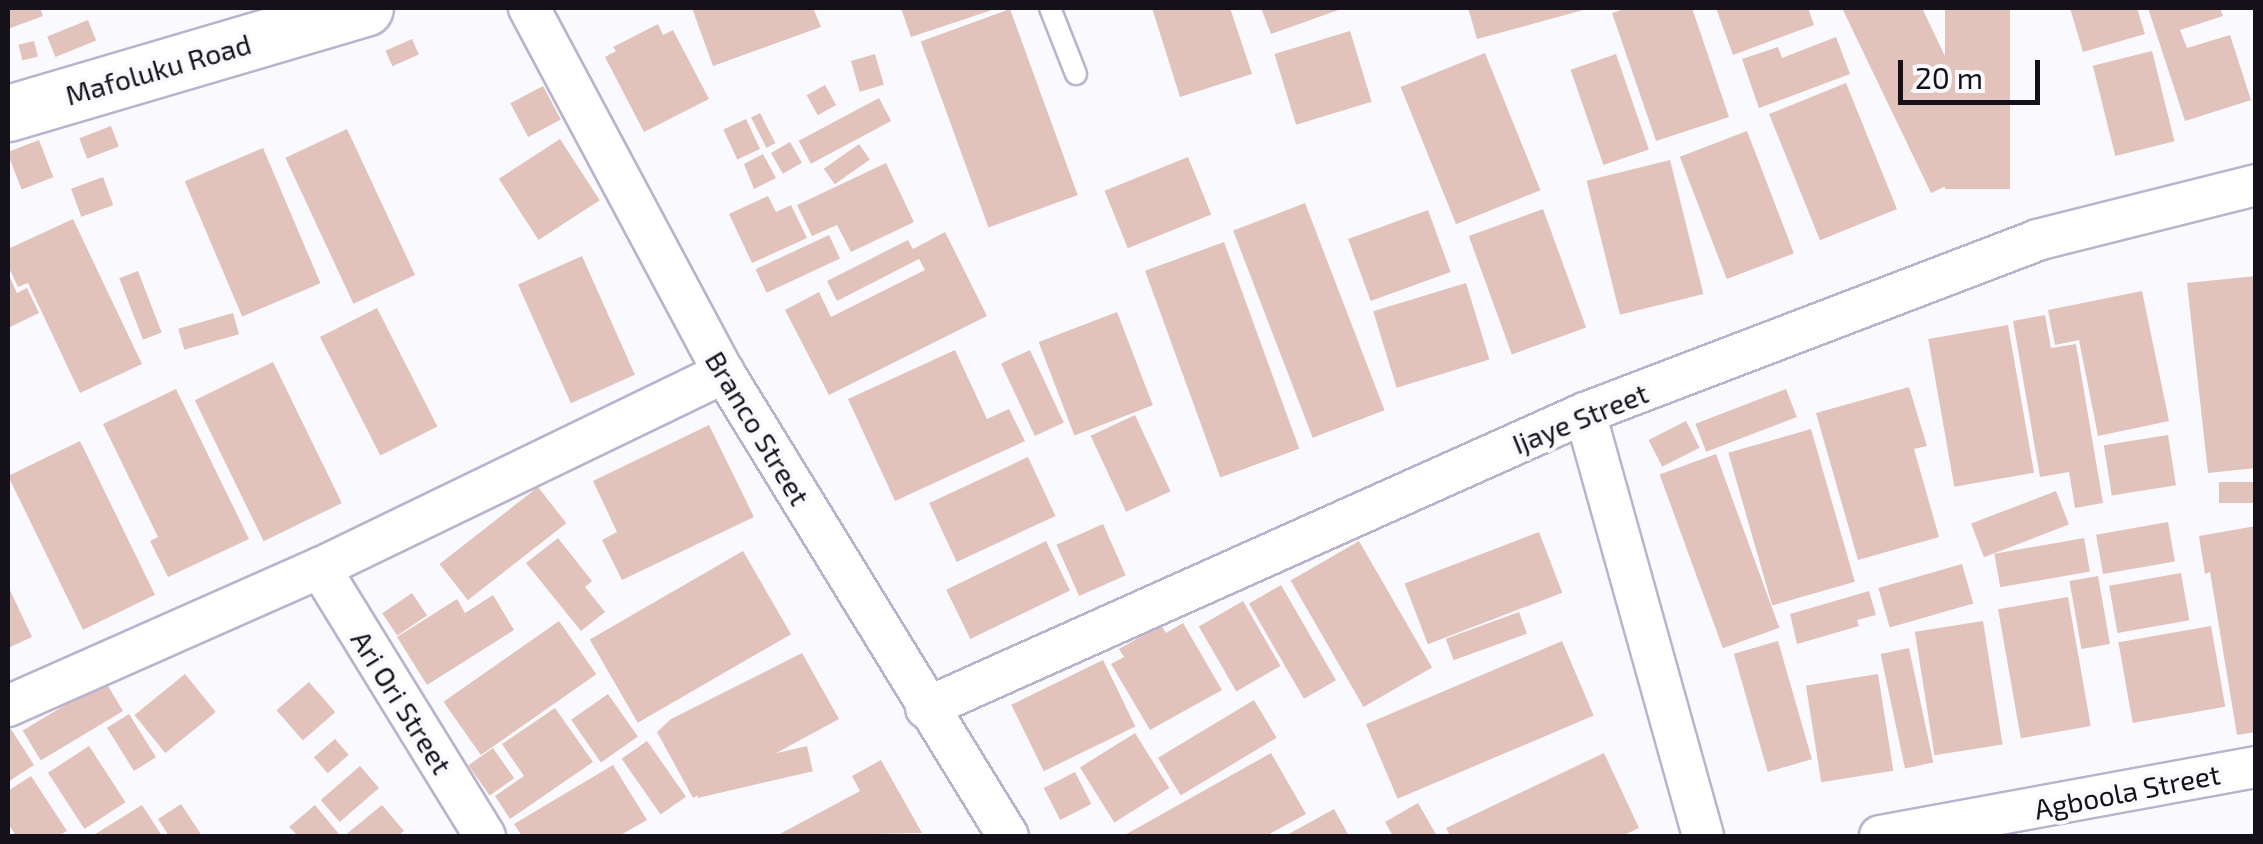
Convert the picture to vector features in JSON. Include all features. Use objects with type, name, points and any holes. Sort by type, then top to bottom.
[{"type":"street","name":"Mafoluku Road","points":[[8,113],[366,8]]},
{"type":"street","name":"Branco Street","points":[[529,8],[724,373],[1008,836]]},
{"type":"street","name":"Ijaye Street","points":[[926,708],[1585,413],[2037,240],[2256,185]]},
{"type":"street","points":[[8,706],[320,568],[724,373]]},
{"type":"street","points":[[1585,413],[1703,836]]},
{"type":"street","name":"Ari Ori Street","points":[[320,568],[485,836]]},
{"type":"street","name":"Agboola Street","points":[[1880,836],[2256,767]]},
{"type":"lane","points":[[1050,8],[1076,74]]},
{"type":"building","points":[[8,8],[40,8],[43,16],[8,29]]},
{"type":"building","points":[[692,8],[813,8],[821,27],[713,66]]},
{"type":"building","points":[[901,8],[998,8],[911,37]]},
{"type":"building","points":[[1152,8],[1230,8],[1252,74],[1180,97]]},
{"type":"building","points":[[1261,8],[1344,8],[1271,34]]},
{"type":"building","points":[[1468,8],[1587,8],[1587,9],[1477,39]]},
{"type":"building","points":[[1627,8],[1692,8],[1729,117],[1656,141],[1612,13]]},
{"type":"building","points":[[1716,8],[1808,8],[1814,25],[1733,55]]},
{"type":"building","points":[[1842,8],[1922,8],[1996,163],[1931,193]]},
{"type":"building","points":[[1945,8],[2010,8],[2010,189],[1945,189]]},
{"type":"building","points":[[2070,8],[2137,8],[2145,34],[2083,52]]},
{"type":"building","points":[[2148,8],[2220,8],[2223,16],[2180,30],[2187,48],[2230,35],[2251,100],[2185,121]]},
{"type":"building","points":[[1010,9],[1078,195],[988,228],[921,41]]},
{"type":"building","points":[[88,20],[96,40],[55,57],[47,36]]},
{"type":"building","points":[[658,24],[663,35],[673,30],[709,99],[644,132],[605,57],[616,51],[613,47]]},
{"type":"building","points":[[1350,31],[1372,102],[1296,125],[1274,54]]},
{"type":"building","points":[[1836,37],[1850,74],[1759,108],[1742,59],[1778,47],[1782,58]]},
{"type":"building","points":[[412,39],[419,55],[392,66],[386,51]]},
{"type":"building","points":[[34,41],[38,57],[22,60],[18,45]]},
{"type":"building","points":[[2152,51],[2174,141],[2115,156],[2093,66]]},
{"type":"building","points":[[1485,53],[1540,190],[1456,224],[1401,87]]},
{"type":"building","points":[[875,54],[884,85],[860,92],[851,61]]},
{"type":"building","points":[[1616,54],[1649,149],[1603,165],[1571,70]]},
{"type":"building","points":[[1846,83],[1897,209],[1820,240],[1769,114]]},
{"type":"building","points":[[825,85],[836,105],[818,115],[807,95]]},
{"type":"building","points":[[543,86],[561,120],[528,137],[510,103]]},
{"type":"building","points":[[879,98],[891,121],[811,164],[799,141]]},
{"type":"building","points":[[760,113],[775,143],[767,148],[751,118]]},
{"type":"building","points":[[746,119],[760,149],[737,159],[723,130]]},
{"type":"building","points":[[111,126],[119,147],[87,159],[79,138]]},
{"type":"building","points":[[347,129],[415,275],[353,304],[285,158]]},
{"type":"building","points":[[1747,131],[1794,253],[1727,279],[1680,157]]},
{"type":"building","points":[[560,139],[600,200],[539,240],[499,179]]},
{"type":"building","points":[[39,140],[53,177],[22,190],[8,152]]},
{"type":"building","points":[[790,142],[802,163],[783,174],[771,153]]},
{"type":"building","points":[[859,144],[870,160],[835,184],[824,169]]},
{"type":"building","points":[[263,148],[320,283],[242,317],[185,181]]},
{"type":"building","points":[[763,154],[776,178],[754,189],[744,164]]},
{"type":"building","points":[[1188,157],[1211,214],[1128,248],[1105,191]]},
{"type":"building","points":[[1670,160],[1703,294],[1620,315],[1587,181]]},
{"type":"building","points":[[886,163],[914,222],[851,252],[837,225],[812,236],[797,205]]},
{"type":"building","points":[[103,177],[113,205],[81,217],[71,189]]},
{"type":"building","points":[[768,196],[776,212],[791,205],[807,238],[752,263],[729,214]]},
{"type":"building","points":[[1305,203],[1385,410],[1313,438],[1233,231]]},
{"type":"building","points":[[1543,209],[1586,327],[1512,354],[1469,236]]},
{"type":"building","points":[[1428,210],[1451,272],[1371,301],[1348,239]]},
{"type":"building","points":[[73,219],[142,364],[80,393],[28,283],[18,287],[8,266],[8,249]]},
{"type":"building","points":[[945,232],[987,316],[829,395],[785,310],[819,292],[831,317],[925,270],[919,259],[837,301],[827,281],[908,240],[913,249]]},
{"type":"building","points":[[829,235],[840,259],[767,293],[756,269]]},
{"type":"building","points":[[1224,242],[1299,449],[1220,477],[1145,271]]},
{"type":"building","points":[[582,256],[635,375],[571,403],[518,284]]},
{"type":"building","points":[[138,271],[162,333],[143,340],[119,278]]},
{"type":"building","points":[[8,273],[17,293],[27,288],[39,313],[8,328]]},
{"type":"building","points":[[2256,276],[2256,468],[2208,473],[2187,283]]},
{"type":"building","points":[[1466,283],[1489,360],[1397,388],[1373,311]]},
{"type":"building","points":[[2142,291],[2169,421],[2098,436],[2079,340],[2055,345],[2048,310]]},
{"type":"building","points":[[377,308],[437,427],[380,456],[320,337]]},
{"type":"building","points":[[1117,312],[1153,405],[1074,435],[1039,342]]},
{"type":"building","points":[[233,313],[239,334],[184,350],[178,329]]},
{"type":"building","points":[[2045,315],[2051,348],[2076,344],[2103,503],[2075,508],[2069,472],[2040,477],[2013,321]]},
{"type":"building","points":[[2008,325],[2034,473],[1954,487],[1928,339]]},
{"type":"building","points":[[955,350],[987,419],[1009,409],[1025,441],[895,501],[848,399]]},
{"type":"building","points":[[1030,350],[1064,423],[1035,436],[1001,364]]},
{"type":"building","points":[[273,362],[342,503],[264,541],[195,400]]},
{"type":"building","points":[[1909,387],[1927,446],[1914,449],[1939,537],[1858,560],[1816,413]]},
{"type":"building","points":[[176,389],[249,539],[168,577],[150,541],[158,537],[103,424]]},
{"type":"building","points":[[1786,389],[1797,417],[1706,452],[1695,424]]},
{"type":"building","points":[[1135,415],[1170,491],[1126,512],[1091,436]]},
{"type":"building","points":[[1686,421],[1700,448],[1662,467],[1649,440]]},
{"type":"building","points":[[709,425],[754,517],[622,580],[602,540],[617,532],[593,481]]},
{"type":"building","points":[[1811,429],[1855,582],[1772,606],[1728,453]]},
{"type":"building","points":[[2168,435],[2176,485],[2112,496],[2104,445]]},
{"type":"building","points":[[80,441],[155,595],[83,630],[8,476]]},
{"type":"building","points":[[1716,454],[1779,628],[1723,648],[1660,475]]},
{"type":"building","points":[[1028,457],[1055,516],[957,562],[929,503]]},
{"type":"building","points":[[2219,482],[2256,482],[2256,503],[2219,503]]},
{"type":"building","points":[[538,487],[566,523],[468,600],[439,564]]},
{"type":"building","points":[[2056,491],[2069,525],[1984,557],[1971,524]]},
{"type":"building","points":[[2168,522],[2175,561],[2103,574],[2096,535]]},
{"type":"building","points":[[1103,524],[1126,575],[1079,596],[1056,545]]},
{"type":"building","points":[[2256,526],[2256,732],[2237,735],[2210,572],[2205,574],[2199,536]]},
{"type":"building","points":[[1539,532],[1562,593],[1428,644],[1405,584]]},
{"type":"building","points":[[558,538],[592,581],[585,587],[605,612],[581,631],[526,563]]},
{"type":"building","points":[[2084,538],[2090,571],[2000,587],[1994,554]]},
{"type":"building","points":[[1046,541],[1070,590],[970,639],[946,590]]},
{"type":"building","points":[[1359,541],[1432,667],[1364,707],[1291,580]]},
{"type":"building","points":[[743,551],[791,634],[638,723],[590,640]]},
{"type":"building","points":[[1962,564],[1973,603],[1890,627],[1878,588]]},
{"type":"building","points":[[2181,573],[2189,620],[2117,633],[2109,586]]},
{"type":"building","points":[[2098,576],[2110,644],[2081,649],[2069,581]]},
{"type":"building","points":[[1281,585],[1336,680],[1304,699],[1249,604]]},
{"type":"building","points":[[8,586],[32,637],[8,648]]},
{"type":"building","points":[[1869,591],[1876,615],[1857,620],[1859,626],[1797,644],[1790,614]]},
{"type":"building","points":[[412,593],[427,615],[397,636],[382,613]]},
{"type":"building","points":[[493,595],[514,630],[427,685],[397,637],[457,599],[465,613]]},
{"type":"building","points":[[2068,597],[2091,726],[2021,738],[1998,609]]},
{"type":"building","points":[[1243,601],[1280,666],[1236,691],[1199,626]]},
{"type":"building","points":[[1519,612],[1527,634],[1454,660],[1446,639]]},
{"type":"building","points":[[559,621],[596,674],[481,755],[443,702]]},
{"type":"building","points":[[1983,621],[2003,744],[1934,755],[1915,632]]},
{"type":"building","points":[[1183,623],[1222,690],[1150,730],[1111,664],[1124,657],[1119,649],[1161,625],[1166,633]]},
{"type":"building","points":[[2211,626],[2225,707],[2133,723],[2118,642]]},
{"type":"building","points":[[1562,641],[1594,716],[1398,799],[1366,724]]},
{"type":"building","points":[[1778,641],[1812,759],[1768,772],[1734,654]]},
{"type":"building","points":[[1909,648],[1933,762],[1905,768],[1881,654]]},
{"type":"building","points":[[802,653],[839,719],[693,798],[657,732],[671,719]]},
{"type":"building","points":[[1103,660],[1135,727],[1044,771],[1011,705]]},
{"type":"building","points":[[185,674],[216,712],[165,753],[134,715]]},
{"type":"building","points":[[1878,674],[1893,771],[1821,782],[1806,685]]},
{"type":"building","points":[[105,681],[123,711],[41,760],[23,730]]},
{"type":"building","points":[[309,682],[335,712],[303,740],[277,710]]},
{"type":"building","points":[[608,694],[638,737],[601,762],[571,720]]},
{"type":"building","points":[[1254,700],[1277,738],[1181,795],[1158,758]]},
{"type":"building","points":[[555,708],[593,762],[510,819],[495,796],[524,776],[502,744]]},
{"type":"building","points":[[129,714],[156,757],[134,771],[107,728]]},
{"type":"building","points":[[11,729],[34,765],[8,782],[8,731]]},
{"type":"building","points":[[1135,733],[1169,788],[1114,823],[1080,767]]},
{"type":"building","points":[[335,739],[349,755],[328,773],[314,757]]},
{"type":"building","points":[[647,741],[686,797],[661,814],[622,759]]},
{"type":"building","points":[[89,746],[125,802],[84,829],[48,773]]},
{"type":"building","points":[[807,746],[813,771],[698,798],[692,773]]},
{"type":"building","points":[[493,748],[514,778],[490,796],[468,765]]},
{"type":"building","points":[[1271,753],[1306,814],[1266,836],[1123,836]]},
{"type":"building","points":[[1604,753],[1639,828],[1622,836],[1450,836],[1446,828]]},
{"type":"building","points":[[881,760],[922,833],[776,836],[860,791],[852,776]]},
{"type":"building","points":[[613,765],[647,820],[619,836],[522,836],[514,824]]},
{"type":"building","points":[[360,766],[379,788],[340,822],[321,800]]},
{"type":"building","points":[[1075,772],[1091,804],[1060,820],[1044,788]]},
{"type":"building","points":[[31,776],[67,831],[58,836],[16,836],[8,823],[8,791]]},
{"type":"building","points":[[1418,803],[1437,836],[1393,836],[1385,822]]},
{"type":"building","points":[[181,804],[202,836],[169,836],[158,819]]},
{"type":"building","points":[[142,805],[162,836],[92,836]]},
{"type":"building","points":[[315,805],[339,834],[298,836],[289,827]]},
{"type":"building","points":[[382,805],[404,831],[398,836],[344,836]]},
{"type":"building","points":[[1334,809],[1349,836],[1285,836]]}]
